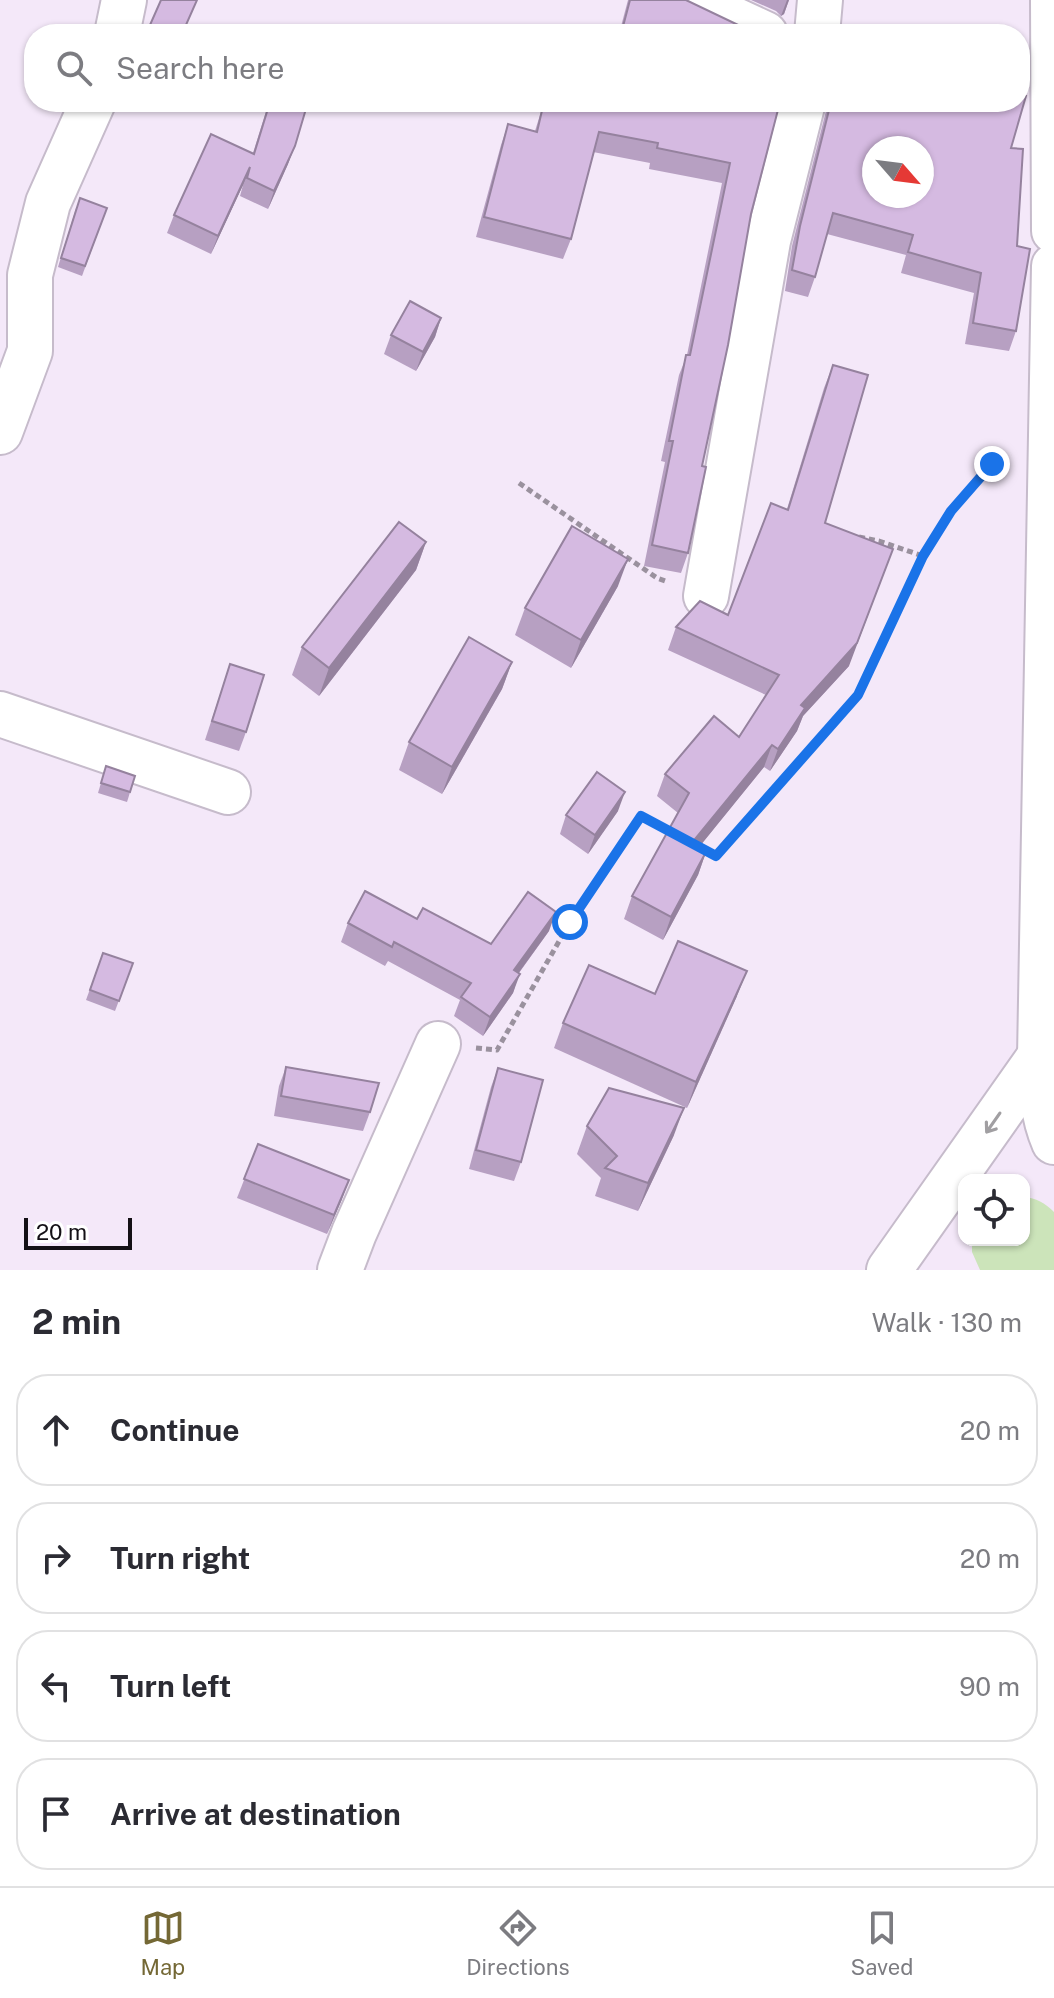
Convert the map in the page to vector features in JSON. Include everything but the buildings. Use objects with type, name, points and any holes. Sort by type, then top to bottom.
[{"type":"main road","points":[[119,24],[124,0]]},
{"type":"main road","points":[[692,0],[744,24]]},
{"type":"main road","points":[[818,24],[820,0]]},
{"type":"main road","points":[[1053,0],[1036,105],[1054,231]]},
{"type":"main road","points":[[0,432],[30,351],[15,272],[89,112]]},
{"type":"main road","points":[[706,596],[768,241],[800,112]]},
{"type":"main road","points":[[1054,266],[1050,432],[1047,1047],[1041,1097],[1046,1124],[1054,1142]]},
{"type":"main road","points":[[0,714],[228,792]]},
{"type":"main road","points":[[340,1270],[438,1044]]},
{"type":"main road","points":[[895,1268],[1047,1047]]},
{"type":"path","points":[[691,842],[716,856],[858,695],[923,556],[951,511],[992,464],[1050,432]]},
{"type":"path","points":[[519,483],[657,578],[706,596]]},
{"type":"path","points":[[850,535],[923,556]]},
{"type":"path","points":[[438,1044],[497,1050],[570,922],[641,816],[679,836]]},
{"type":"green space","points":[[1030,1198],[1054,1212],[1054,1270],[980,1270],[972,1246],[1030,1246]]},
{"type":"route","points":[[570,922],[641,816],[716,856],[858,695],[923,556],[951,511],[992,464]]}]
